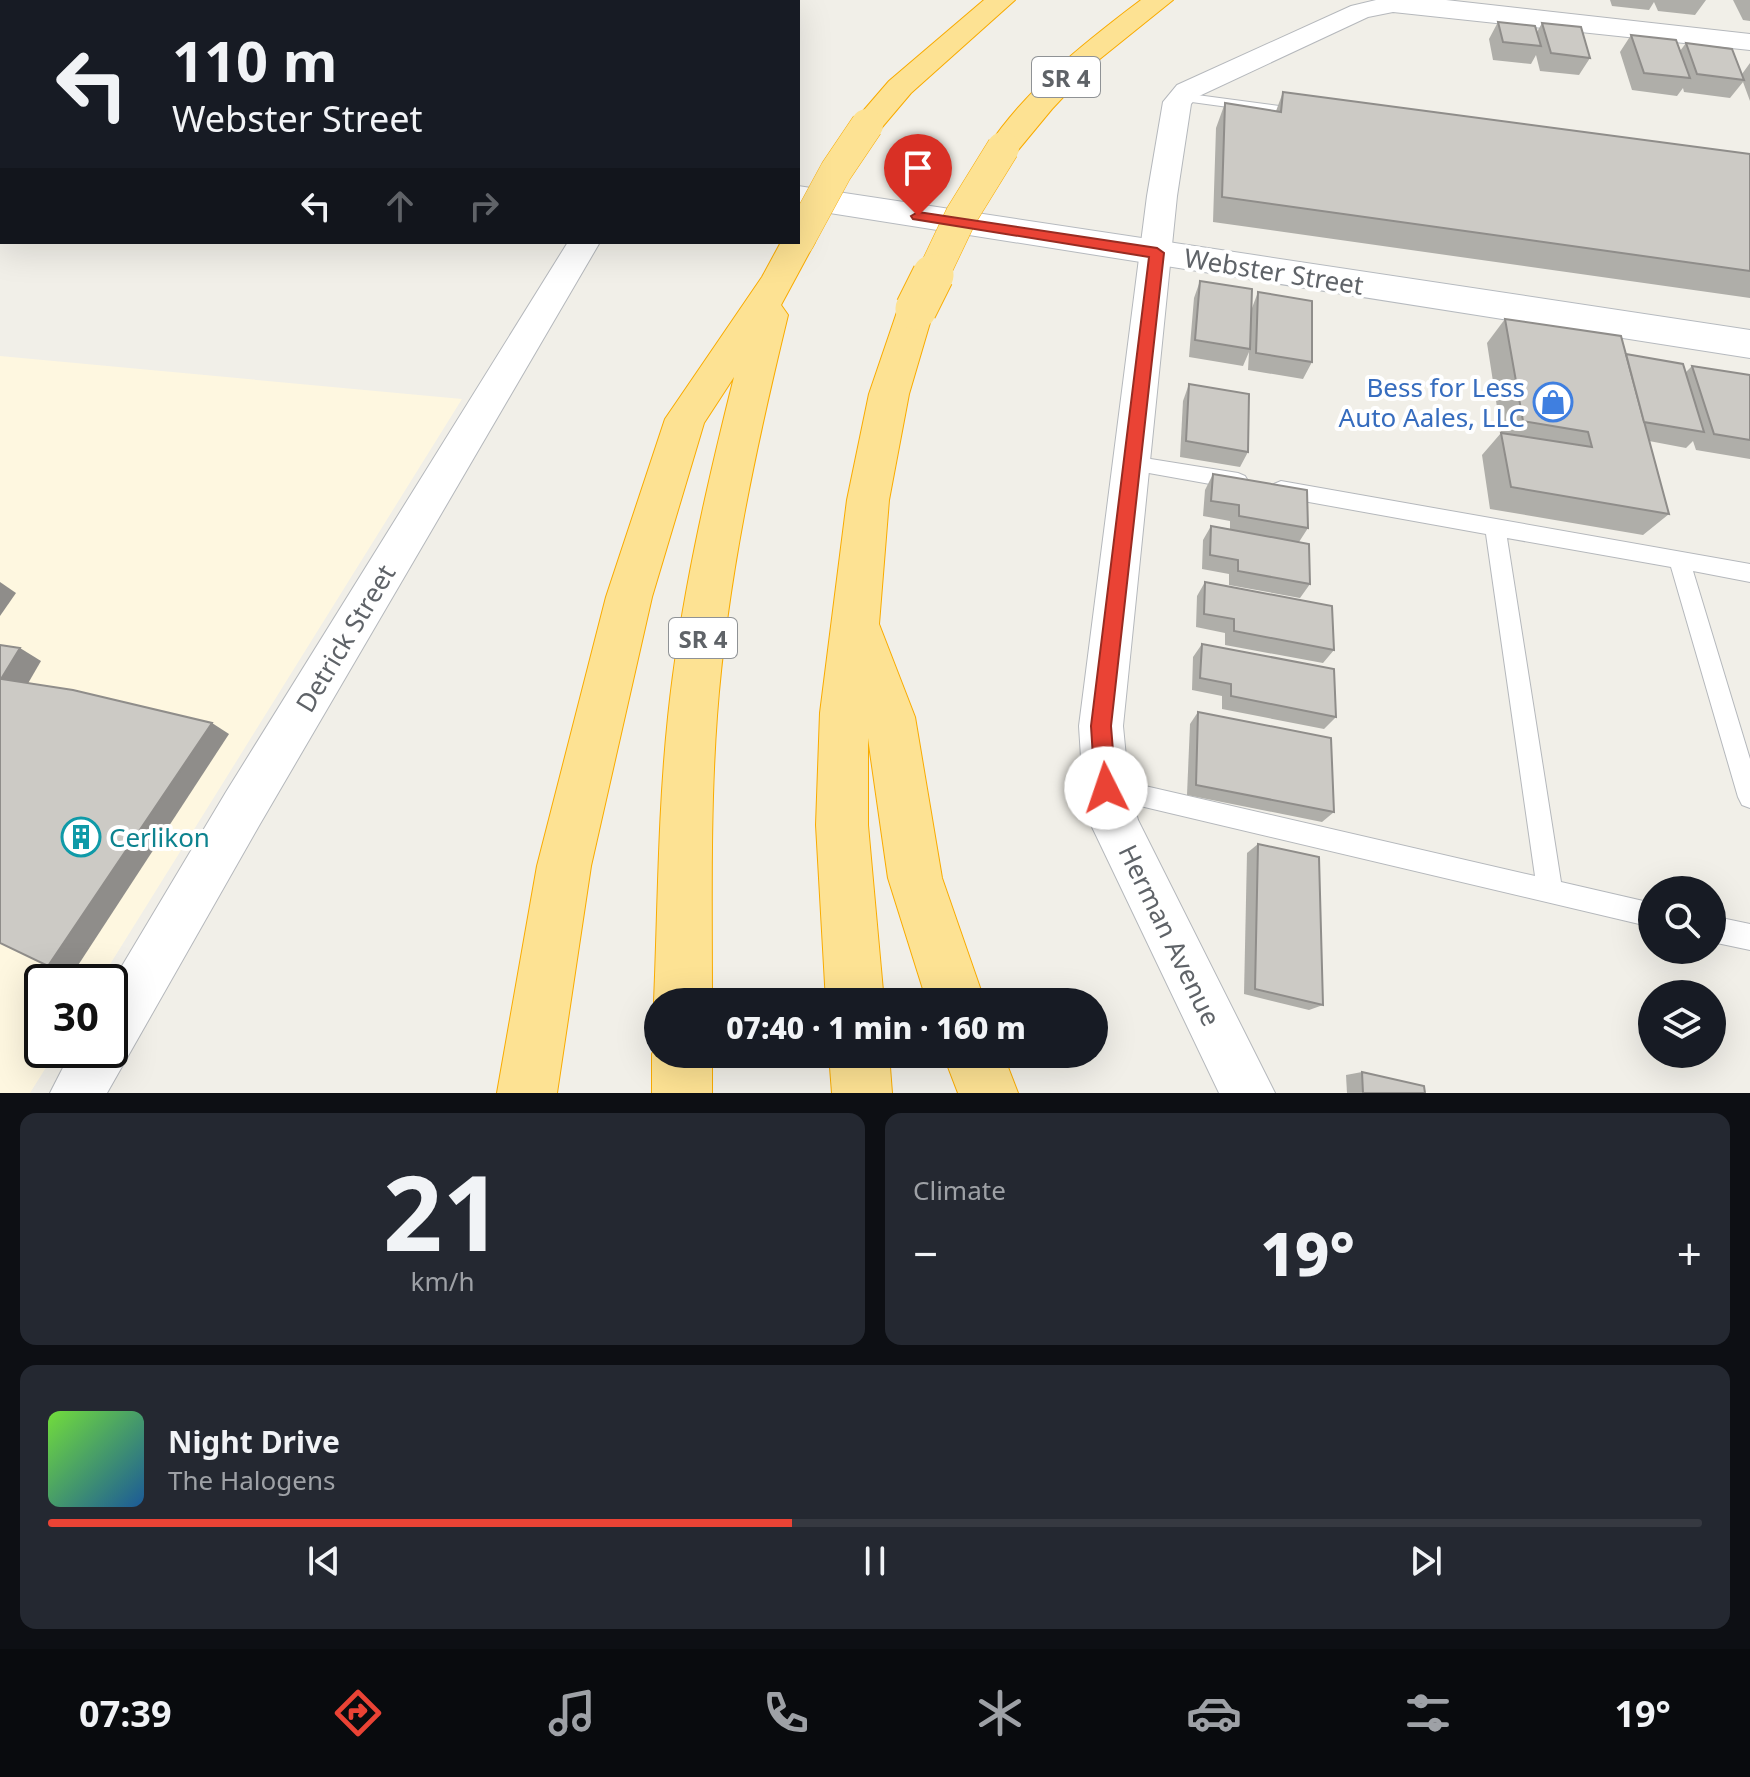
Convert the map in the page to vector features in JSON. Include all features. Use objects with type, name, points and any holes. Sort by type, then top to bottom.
[{"type":"highway","name":"SR 4","points":[[800,238],[836,171],[867,125],[900,87],[1001,0]]},
{"type":"highway","points":[[938,53],[1025,0]]},
{"type":"highway","points":[[1149,8],[1177,0]]},
{"type":"highway","name":"SR 4","points":[[854,988],[842,825],[844,713],[868,500],[889,394],[916,309],[961,216],[1003,148],[1041,102],[1086,56],[1149,8]]},
{"type":"highway","name":"SR 4","points":[[683,988],[688,770],[710,581],[739,431],[791,255]]},
{"type":"highway","points":[[527,1093],[564,866],[629,597],[685,419],[791,255]]},
{"type":"highway","points":[[856,625],[890,717],[915,878],[951,988]]},
{"type":"highway","points":[[682,1068],[682,1093]]},
{"type":"highway","points":[[860,1068],[862,1093]]},
{"type":"highway","points":[[978,1068],[988,1093]]},
{"type":"street","points":[[1182,97],[1187,91],[1369,9],[1414,4],[1750,42]]},
{"type":"street","name":"Herman Avenue","points":[[1182,97],[1177,102],[1162,196],[1101,726],[1106,788],[1116,827],[1248,1093]]},
{"type":"street","name":"Webster Street","points":[[800,197],[1750,344]]},
{"type":"street","name":"Detrick Street","points":[[128,1005],[583,244]]},
{"type":"street","points":[[77,1093],[92,1068]]},
{"type":"lane","points":[[1182,97],[1324,116]]},
{"type":"lane","points":[[1132,463],[1750,573]]},
{"type":"lane","points":[[1495,527],[1550,891]]},
{"type":"lane","points":[[1679,560],[1750,797]]},
{"type":"lane","points":[[1106,788],[1638,912]]},
{"type":"lane","points":[[1726,932],[1750,937]]},
{"type":"shaded area","points":[[0,356],[462,399],[110,964],[24,964],[24,1068],[46,1068],[30,1093],[0,1093]]},
{"type":"building","points":[[1498,22],[1535,26],[1541,46],[1503,42]]},
{"type":"building","points":[[1542,23],[1581,27],[1590,58],[1551,53]]},
{"type":"building","points":[[1631,35],[1676,40],[1690,78],[1644,73]]},
{"type":"building","points":[[1686,43],[1732,49],[1744,80],[1697,74]]},
{"type":"building","points":[[1283,92],[1750,154],[1750,271],[1222,197],[1225,103],[1281,112]]},
{"type":"building","points":[[1200,281],[1252,289],[1250,349],[1195,340]]},
{"type":"building","points":[[1258,292],[1312,301],[1312,362],[1256,353]]},
{"type":"building","name":"Bess for Less Auto Aales, LLC","points":[[1505,319],[1621,336],[1669,514],[1511,487],[1501,433],[1592,447],[1588,432],[1523,421]]},
{"type":"building","points":[[1626,354],[1683,364],[1704,432],[1644,422]]},
{"type":"building","points":[[1692,366],[1750,375],[1750,440],[1714,434]]},
{"type":"building","points":[[1189,384],[1249,394],[1248,452],[1186,441]]},
{"type":"building","points":[[1213,474],[1307,490],[1308,528],[1239,516],[1239,505],[1211,501]]},
{"type":"building","points":[[1211,526],[1309,544],[1310,584],[1238,571],[1238,560],[1210,555]]},
{"type":"building","points":[[1205,582],[1332,606],[1334,650],[1234,631],[1234,619],[1204,614]]},
{"type":"building","points":[[1202,644],[1334,669],[1336,717],[1231,696],[1231,684],[1200,678]]},
{"type":"building","name":"Cerlikon","points":[[0,645],[20,648],[1,679],[73,690],[212,723],[49,964],[0,943]]},
{"type":"building","points":[[1198,712],[1331,738],[1334,812],[1196,785]]},
{"type":"building","points":[[1258,844],[1319,857],[1323,1005],[1255,989]]},
{"type":"building","points":[[1362,1072],[1424,1086],[1425,1093],[1363,1093]]},
{"type":"place","name":"Bess for Less Auto Aales, LLC","points":[[1553,402]]},
{"type":"place","name":"Cerlikon","points":[[81,837]]},
{"type":"route","points":[[918,216],[1157,253],[1101,726],[1106,788]]}]
